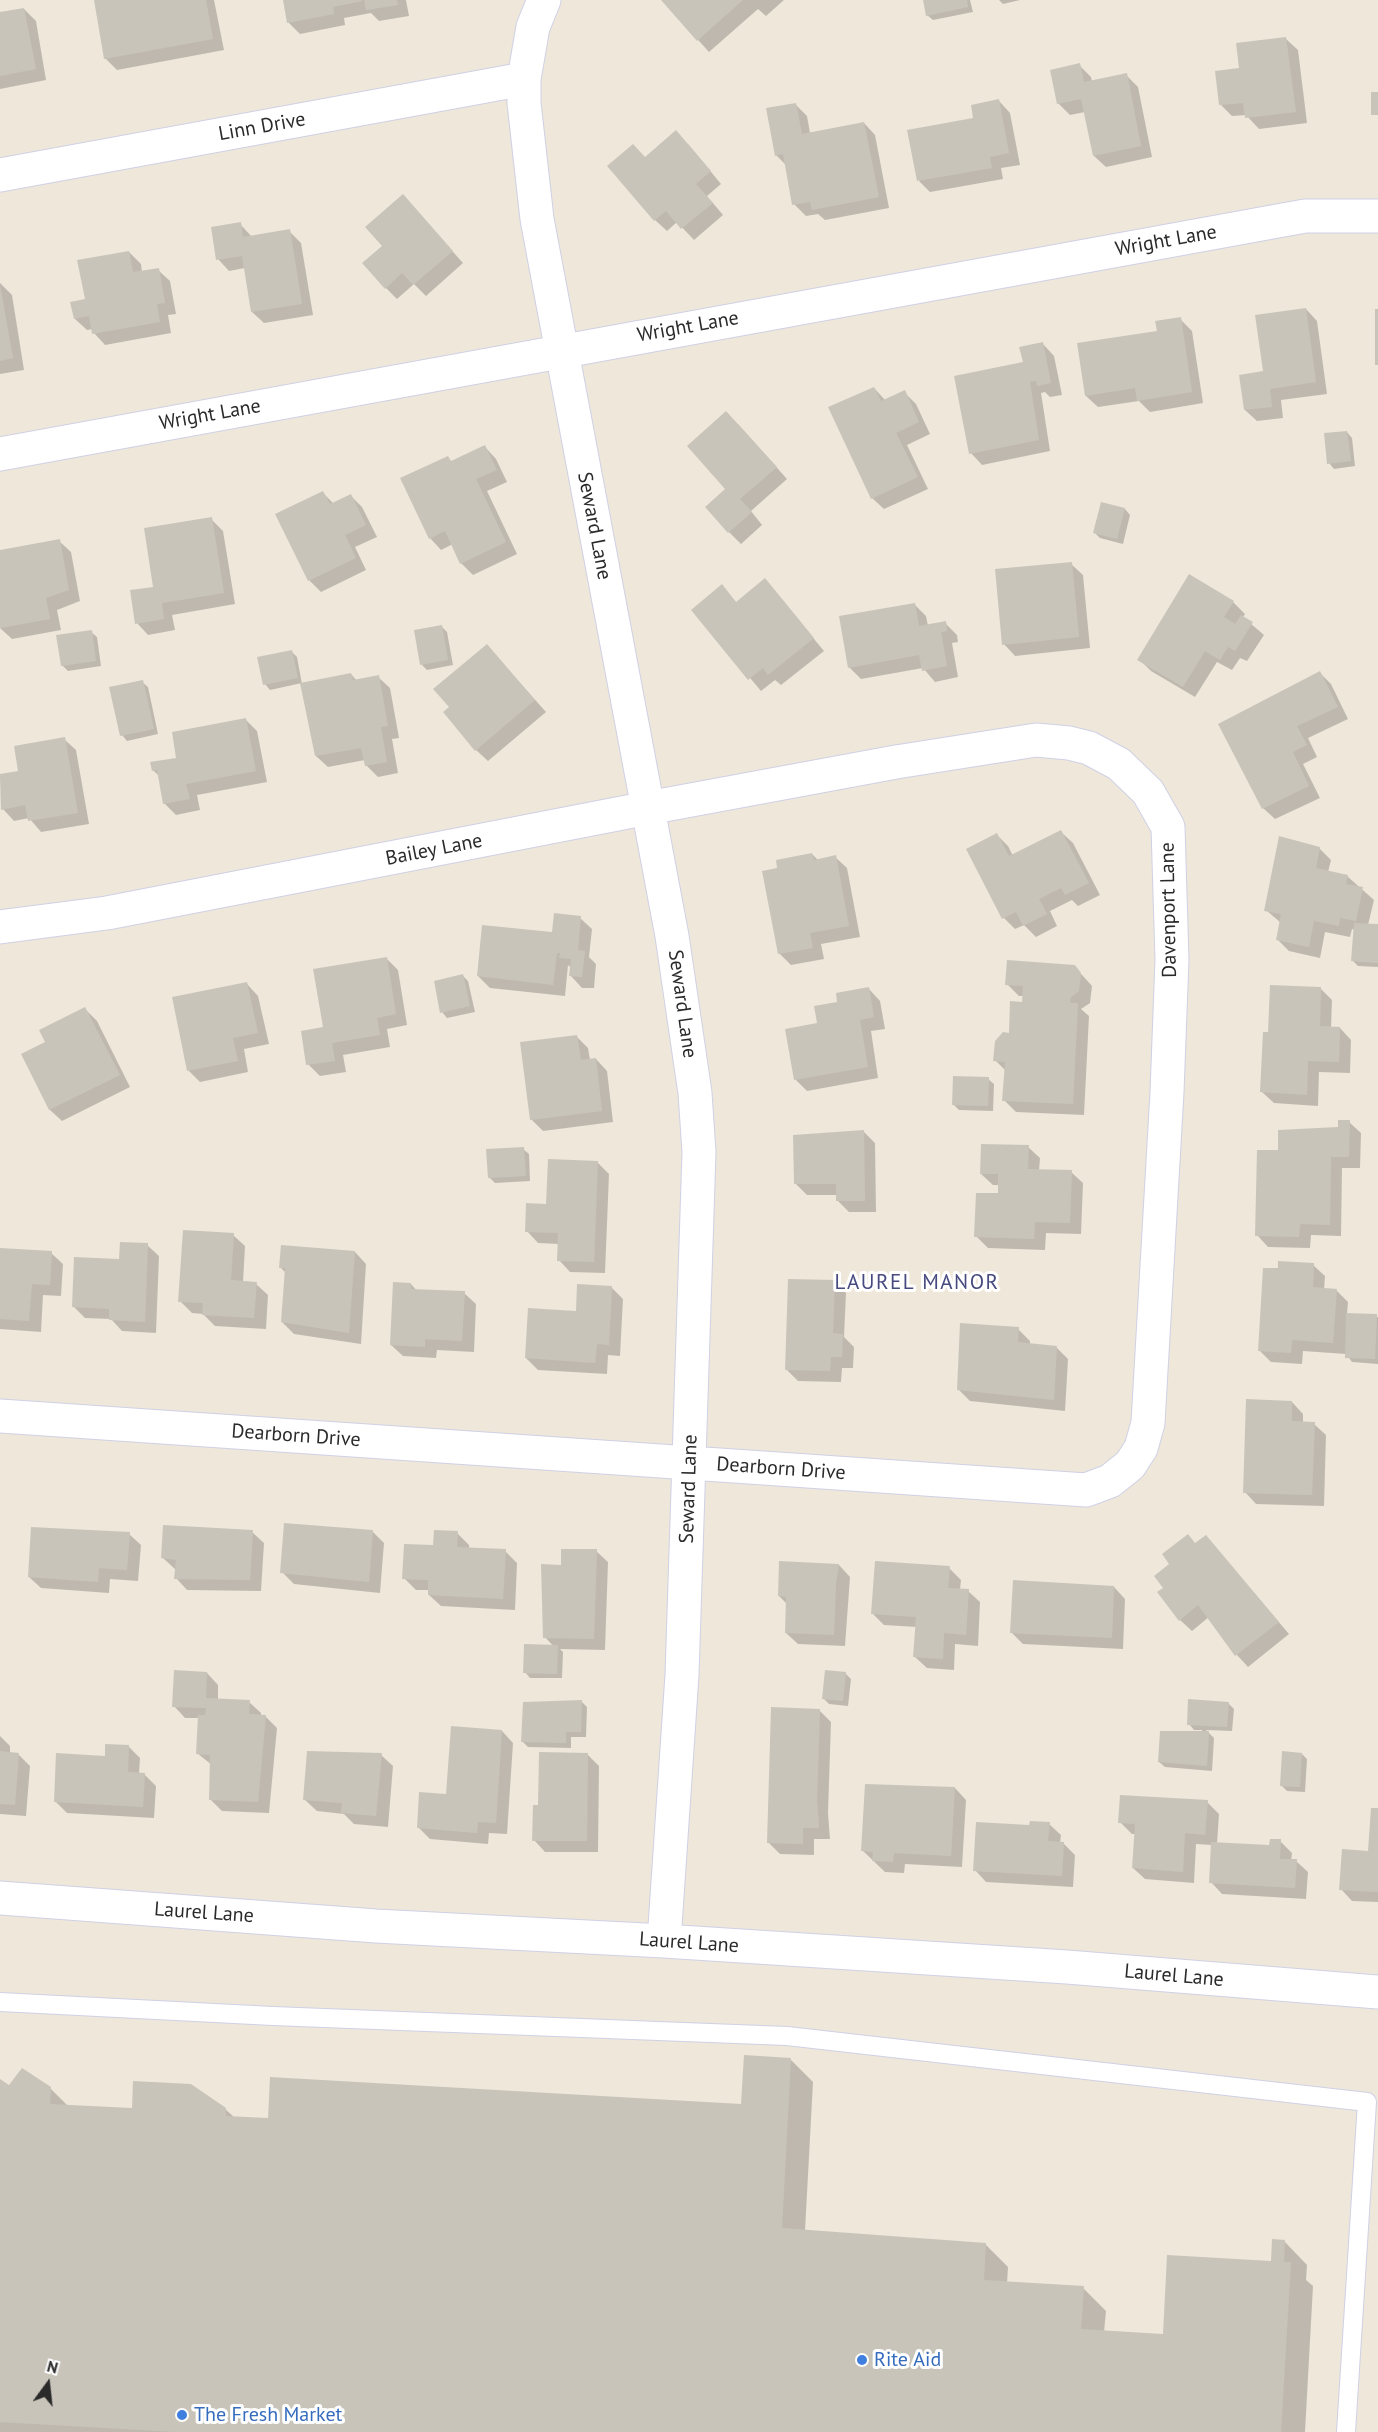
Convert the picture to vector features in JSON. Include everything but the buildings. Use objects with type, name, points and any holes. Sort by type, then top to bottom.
[{"type":"street","name":"Seward Lane","points":[[543,0],[533,27],[524,79],[524,103],[537,219],[672,936],[695,1093],[699,1152],[682,1675],[664,1941]]},
{"type":"street","name":"Linn Drive","points":[[0,174],[524,79]]},
{"type":"street","name":"Wright Lane","points":[[0,454],[1305,216],[1378,216]]},
{"type":"street","name":"Davenport Lane","points":[[867,767],[1036,740],[1069,742],[1089,748],[1119,764],[1148,792],[1168,827],[1172,960],[1163,1153]]},
{"type":"street","name":"Bailey Lane","points":[[0,927],[107,913],[867,767]]},
{"type":"street","name":"Dearborn Drive","points":[[0,1416],[1086,1490],[1110,1481],[1130,1465],[1141,1448],[1148,1423],[1163,1153]]},
{"type":"street","name":"Laurel Lane","points":[[0,1898],[376,1926],[664,1941],[1055,1966],[1378,1992]]},
{"type":"lane","points":[[0,2002],[297,2017],[787,2036],[1373,2102],[1346,2432]]},
{"type":"place","name":"Rite Aid","points":[[862,2360]]},
{"type":"place","name":"The Fresh Market","points":[[182,2415]]},
{"type":"district","name":"LAUREL MANOR","points":[[917,1283]]}]
